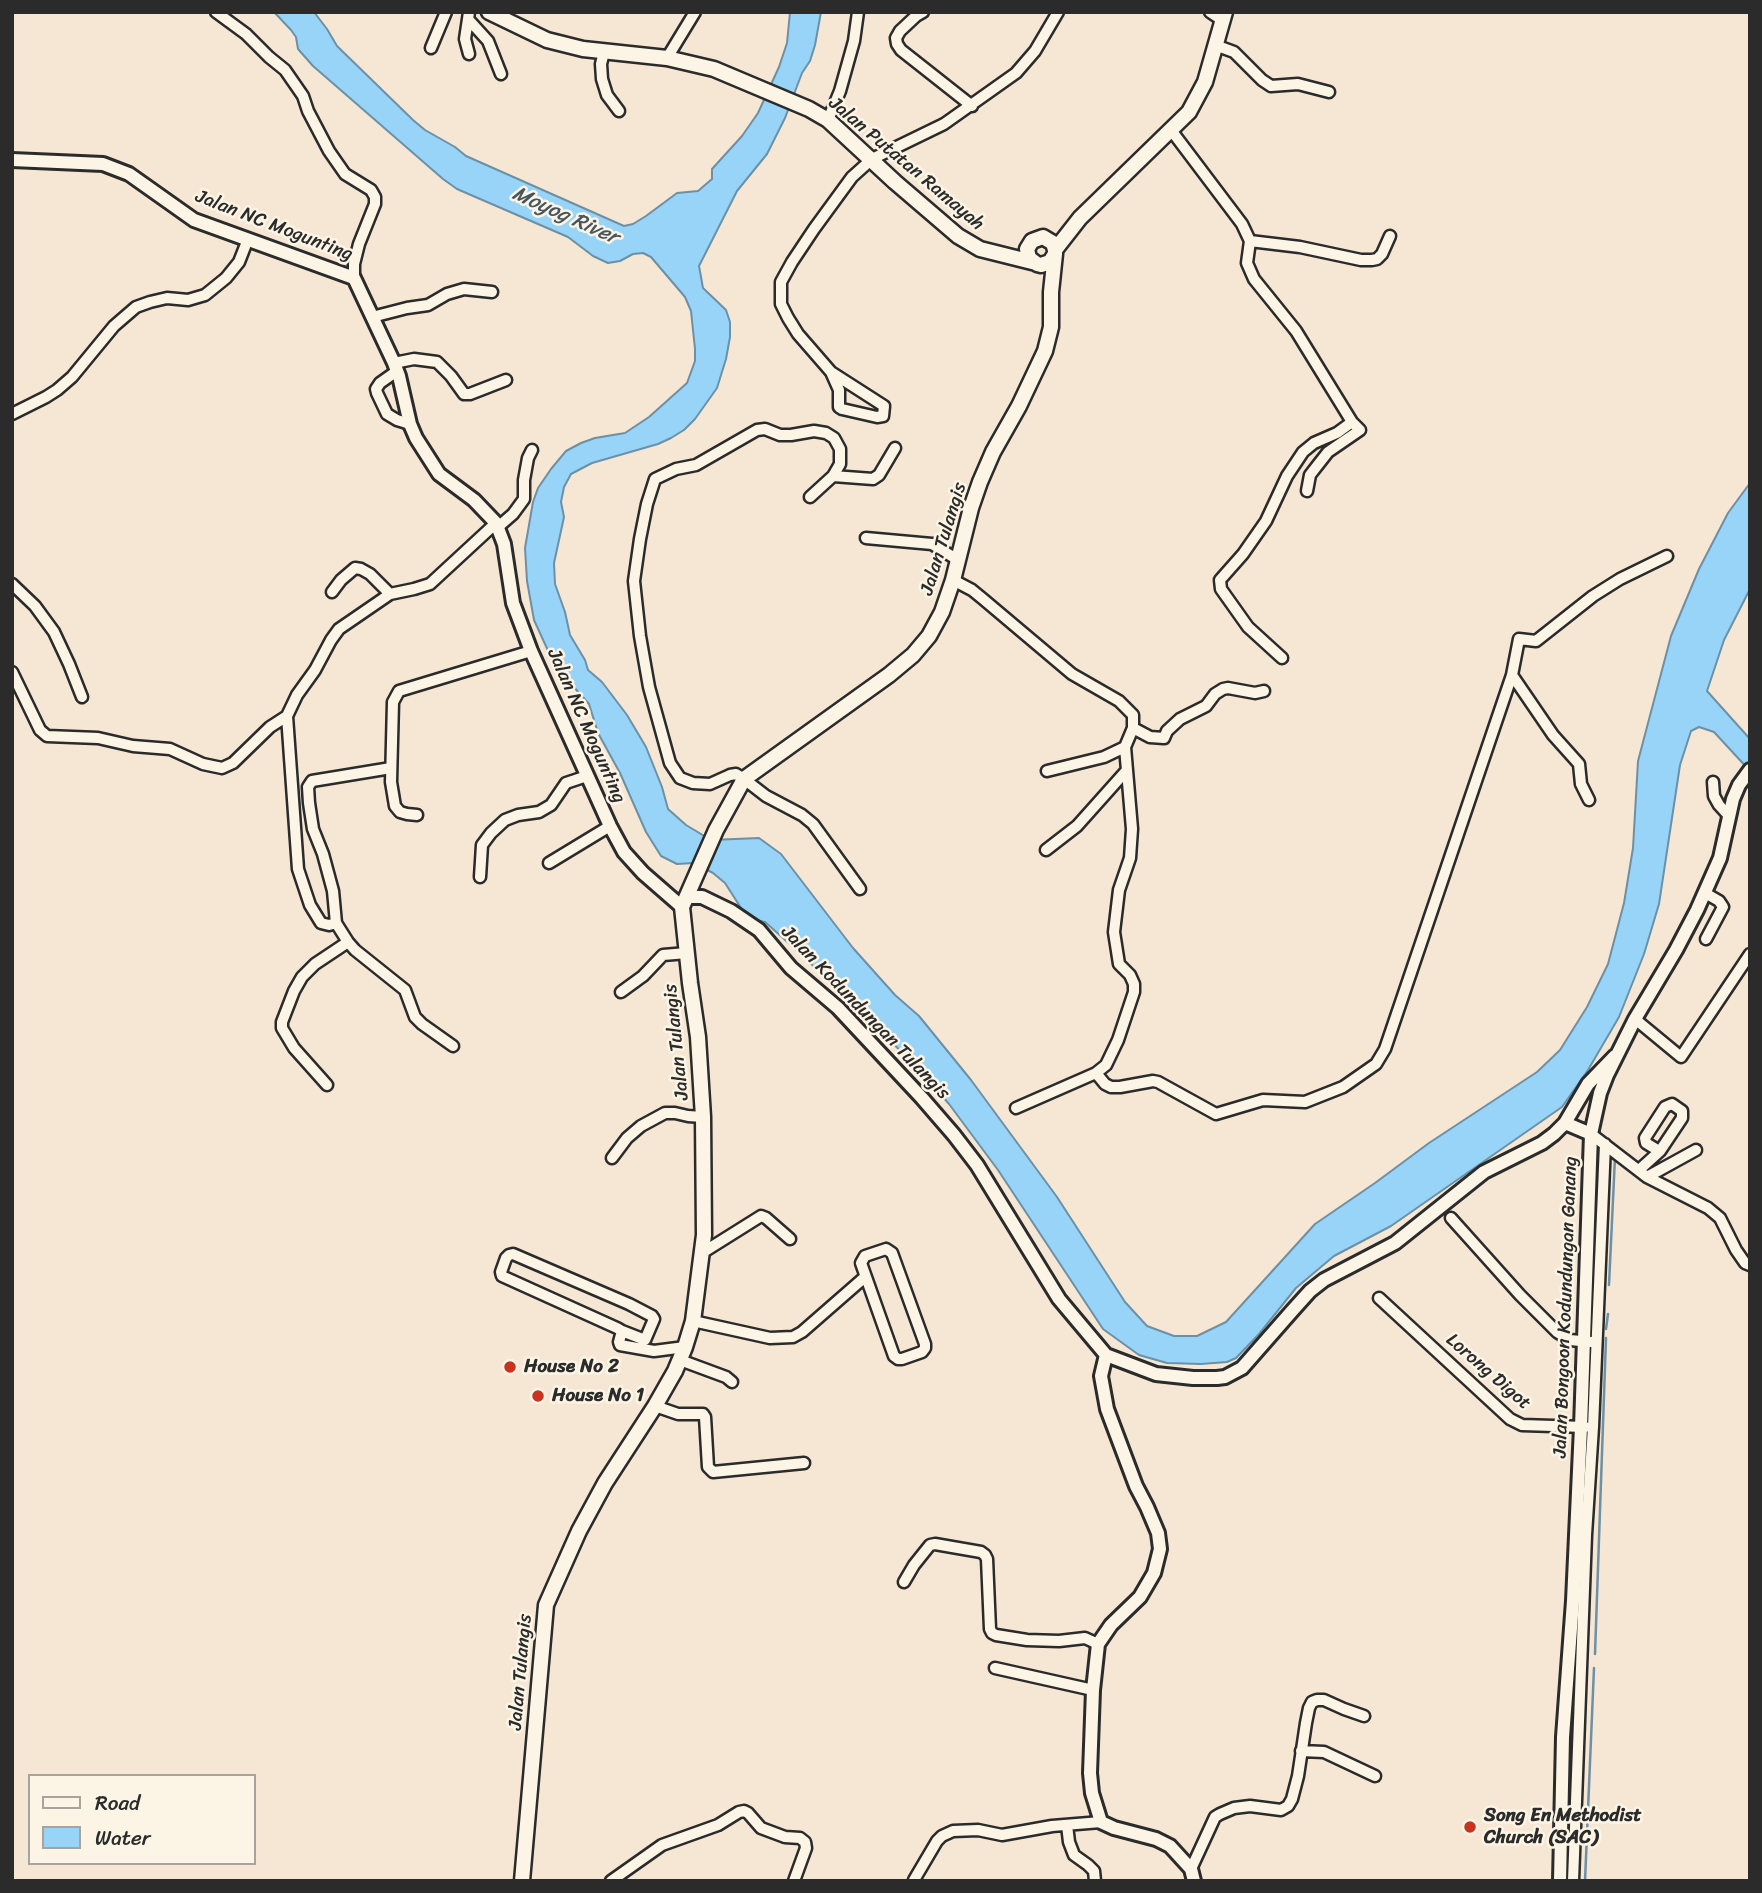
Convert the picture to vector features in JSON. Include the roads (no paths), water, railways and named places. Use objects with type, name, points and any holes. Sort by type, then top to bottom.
[{"type":"main road","name":"Jalan Putatan Ramayah","points":[[489,12],[547,40],[604,52],[667,58],[714,69],[809,108],[828,120],[958,236],[980,249],[1034,263]]},
{"type":"main road","points":[[1052,247],[1036,238],[1029,245],[1028,254],[1034,263],[1041,265],[1050,262],[1052,247],[1189,112],[1205,82],[1215,45],[1219,15]]},
{"type":"main road","name":"Jalan Putatan Ramayah","points":[[980,249],[1029,245]]},
{"type":"main road","name":"Jalan Tulangis","points":[[522,1881],[546,1605],[598,1495],[655,1406],[681,1357],[693,1321],[702,1253],[705,1202],[698,1037],[687,953],[685,902],[716,830],[744,779],[890,675],[913,655],[929,636],[942,612],[953,580],[980,482],[1045,351],[1051,327],[1052,247]]},
{"type":"main road","name":"Jalan Tulangis","points":[[1034,263],[1051,292]]},
{"type":"street","points":[[216,12],[246,34],[285,70],[303,96],[329,151],[345,174],[372,190],[375,204],[359,244],[354,278]]},
{"type":"street","points":[[431,48],[446,12]]},
{"type":"street","points":[[667,58],[695,12]]},
{"type":"street","points":[[828,120],[855,41],[858,12]]},
{"type":"street","points":[[923,12],[900,31],[896,38],[897,44],[972,106]]},
{"type":"street","points":[[831,372],[839,390],[839,407],[877,417],[883,415],[884,405],[831,372],[798,334],[788,318],[781,303],[781,282],[792,262],[852,177],[872,159],[933,130],[972,106],[1016,73],[1035,51],[1058,12]]},
{"type":"street","points":[[469,15],[465,39],[469,54]]},
{"type":"street","points":[[469,15],[488,41],[501,74]]},
{"type":"street","points":[[1215,45],[1234,52],[1271,86],[1298,84],[1329,92]]},
{"type":"street","points":[[604,52],[601,64],[602,79],[607,95],[619,111]]},
{"type":"street","points":[[1171,130],[1242,224],[1250,241],[1247,263],[1254,279],[1296,331],[1352,422],[1360,430],[1328,453],[1310,475],[1307,491]]},
{"type":"street","name":"Jalan NC Mogunting","points":[[12,160],[103,164],[129,174],[194,220],[354,278],[396,367],[416,438],[439,474],[474,500],[497,525],[504,544],[513,603],[531,651],[610,826],[624,852],[643,873],[685,902]]},
{"type":"street","points":[[1250,241],[1372,260],[1382,254],[1391,236]]},
{"type":"street","points":[[12,414],[46,397],[64,384],[114,326],[136,307],[167,298],[188,300],[205,295],[226,278],[239,262],[248,239]]},
{"type":"street","points":[[372,317],[428,305],[447,294],[464,289],[492,292]]},
{"type":"street","points":[[410,424],[387,414],[376,389],[396,367],[414,359],[437,362],[464,394],[506,380]]},
{"type":"street","points":[[839,390],[849,384]]},
{"type":"street","points":[[1282,658],[1248,627],[1221,589],[1220,580],[1243,554],[1266,521],[1287,476],[1303,452],[1352,422]]},
{"type":"street","points":[[810,496],[833,476],[840,464],[840,449],[834,438],[814,431],[780,435],[765,429],[757,430],[696,465],[676,469],[655,479],[647,504],[634,581],[640,636],[649,687],[670,764],[680,778],[710,783],[736,775],[766,796],[802,815],[813,824],[860,890]]},
{"type":"street","points":[[833,476],[873,478],[879,475],[895,448]]},
{"type":"street","points":[[336,923],[321,923],[310,905],[298,869],[287,716],[297,695],[339,629],[390,594],[430,584],[513,514],[524,499],[524,480],[532,450]]},
{"type":"street","points":[[866,538],[932,544],[958,560]]},
{"type":"street","points":[[1096,1073],[1111,1087],[1153,1080],[1216,1114],[1264,1100],[1305,1102],[1343,1087],[1376,1064],[1385,1049],[1512,675],[1518,639],[1536,641],[1592,596],[1667,556]]},
{"type":"street","points":[[332,592],[355,568],[370,574],[390,594]]},
{"type":"street","points":[[953,580],[983,599],[1072,674],[1119,701],[1133,715],[1133,728],[1125,747],[1132,829],[1130,858],[1119,890],[1114,942],[1119,964],[1135,984],[1134,992],[1110,1059],[1096,1073],[1016,1108]]},
{"type":"street","points":[[12,584],[35,606],[54,632],[82,697]]},
{"type":"street","points":[[417,815],[400,812],[394,806],[391,782],[393,702],[399,691],[531,651]]},
{"type":"street","points":[[12,672],[40,730],[47,736],[98,738],[133,746],[170,749],[203,764],[222,768],[233,763],[270,727],[287,716]]},
{"type":"street","points":[[1512,675],[1553,734],[1579,764],[1580,784],[1589,800]]},
{"type":"street","points":[[1133,728],[1150,737],[1164,738],[1167,731],[1180,719],[1206,706],[1215,694],[1223,689],[1255,693],[1264,691]]},
{"type":"street","points":[[1047,771],[1104,757],[1125,747]]},
{"type":"street","points":[[391,768],[314,780],[309,784],[313,829],[323,853],[333,891],[336,923],[348,942],[401,986],[408,995],[415,1017],[422,1024],[453,1046]]},
{"type":"street","points":[[1046,850],[1077,826],[1127,770]]},
{"type":"street","name":"Jalan Bongoon Kodundungan Ganang","points":[[1560,1881],[1563,1737],[1587,1427],[1591,1134],[1600,1093],[1615,1056],[1676,950],[1705,893],[1720,858],[1733,799],[1748,772]]},
{"type":"street","points":[[480,877],[482,845],[505,820],[518,815],[539,813],[551,805],[566,783],[587,776]]},
{"type":"street","points":[[1713,782],[1714,796],[1729,816]]},
{"type":"street","points":[[549,863],[610,826]]},
{"type":"street","points":[[1705,893],[1719,901],[1723,907],[1706,939]]},
{"type":"street","name":"Jalan Kodundungan Tulangis","points":[[685,902],[702,897],[731,911],[759,930],[791,968],[838,1008],[922,1098],[977,1165],[1059,1299],[1106,1355],[1145,1371],[1171,1376],[1217,1378],[1242,1368],[1310,1291],[1324,1280],[1409,1233],[1484,1172],[1542,1143],[1565,1123],[1588,1084],[1615,1056]]},
{"type":"street","points":[[327,1085],[294,1048],[282,1028],[282,1022],[302,977],[315,964],[348,942]]},
{"type":"street","points":[[621,992],[643,976],[663,955],[687,953]]},
{"type":"street","points":[[1634,1019],[1681,1057],[1750,954]]},
{"type":"street","points":[[1643,1173],[1659,1152],[1683,1116],[1682,1111],[1672,1104],[1665,1107],[1645,1138],[1646,1143],[1659,1152]]},
{"type":"street","points":[[612,1158],[640,1125],[665,1113],[703,1117]]},
{"type":"street","points":[[1565,1123],[1591,1134],[1643,1173],[1708,1208],[1726,1227],[1736,1250],[1745,1263],[1750,1265]]},
{"type":"street","points":[[1451,1218],[1557,1332],[1570,1340],[1590,1342],[1605,1143]]},
{"type":"street","points":[[1643,1173],[1696,1150]]},
{"type":"street","points":[[702,1253],[761,1216],[790,1239]]},
{"type":"street","points":[[889,1251],[925,1344],[922,1352],[902,1359],[894,1356],[865,1277],[862,1263],[865,1256],[889,1251]]},
{"type":"street","points":[[513,1255],[629,1304],[654,1319],[645,1340],[622,1331],[502,1276],[506,1258],[513,1255]]},
{"type":"street","points":[[693,1321],[770,1338],[793,1337],[865,1277]]},
{"type":"street","name":"Lorong Digot","points":[[1379,1298],[1510,1419],[1522,1425],[1587,1427]]},
{"type":"street","points":[[622,1331],[620,1345],[681,1357],[732,1382]]},
{"type":"street","points":[[654,1351],[681,1357]]},
{"type":"street","points":[[905,1582],[930,1545],[981,1552],[987,1559],[992,1633],[1027,1640],[1091,1641],[1140,1597],[1154,1573],[1160,1549],[1158,1533],[1136,1486],[1107,1409],[1101,1376],[1106,1355]]},
{"type":"street","points":[[655,1406],[678,1414],[703,1414],[708,1467],[713,1472],[804,1463]]},
{"type":"street","points":[[1573,1881],[1586,1535],[1585,1464]]},
{"type":"street","points":[[1091,1641],[1086,1688],[1090,1773],[1097,1823]]},
{"type":"street","points":[[995,1668],[1086,1688]]},
{"type":"street","points":[[1193,1875],[1215,1817],[1234,1808],[1250,1806],[1281,1810],[1288,1806],[1298,1776],[1312,1702],[1324,1700],[1364,1716]]},
{"type":"street","points":[[1301,1751],[1324,1752],[1375,1776]]},
{"type":"street","points":[[611,1881],[662,1845],[718,1825],[744,1811],[761,1828],[785,1837],[800,1838],[805,1842],[806,1848],[794,1881]]},
{"type":"street","points":[[914,1880],[937,1841],[953,1830],[978,1830],[1002,1835],[1052,1826],[1097,1823],[1164,1842],[1176,1852],[1193,1875]]},
{"type":"street","points":[[1067,1825],[1074,1856],[1094,1871],[1096,1881]]},
{"type":"water","name":"Moyog River","points":[[274,12],[314,12],[337,46],[413,120],[466,156],[624,226],[646,216],[677,193],[698,191],[712,179],[712,169],[742,136],[758,113],[787,43],[790,12],[821,12],[810,61],[802,73],[785,118],[767,154],[737,191],[699,266],[703,288],[726,310],[730,322],[726,359],[717,388],[695,419],[671,438],[592,463],[571,474],[564,487],[561,502],[564,517],[554,563],[555,584],[570,635],[588,670],[602,682],[627,715],[646,747],[668,809],[686,825],[711,840],[759,838],[781,854],[853,948],[895,995],[919,1016],[971,1080],[1057,1197],[1125,1302],[1147,1326],[1174,1336],[1197,1336],[1226,1322],[1315,1224],[1429,1143],[1537,1072],[1560,1050],[1587,1007],[1608,964],[1624,903],[1633,848],[1638,761],[1671,636],[1699,569],[1728,513],[1750,483],[1750,589],[1724,640],[1707,691],[1750,739],[1750,771],[1714,732],[1699,727],[1691,731],[1680,765],[1659,904],[1644,954],[1619,1017],[1588,1070],[1562,1107],[1391,1226],[1334,1256],[1296,1288],[1236,1358],[1227,1362],[1201,1364],[1167,1363],[1139,1355],[1103,1329],[998,1170],[949,1104],[915,1065],[801,954],[765,922],[752,919],[741,908],[725,883],[713,873],[694,863],[677,864],[661,856],[646,832],[620,773],[598,733],[589,704],[555,666],[534,620],[527,581],[525,548],[538,488],[566,451],[595,438],[625,433],[649,417],[687,383],[695,361],[695,349],[691,311],[685,297],[651,257],[643,253],[608,263],[593,256],[568,237],[457,189],[313,66],[298,49],[296,37],[291,30]]},
{"type":"waterway","points":[[1609,1285],[1615,1157]]},
{"type":"waterway","points":[[1606,1329],[1608,1314]]},
{"type":"waterway","points":[[1595,1654],[1606,1338]]},
{"type":"waterway","points":[[1585,1881],[1594,1668]]},
{"type":"place","name":"House No 2","points":[[510,1367]]},
{"type":"place","name":"House No 1","points":[[538,1396]]},
{"type":"place","name":"Song En Methodist Church (SAC)","points":[[1470,1827]]}]
